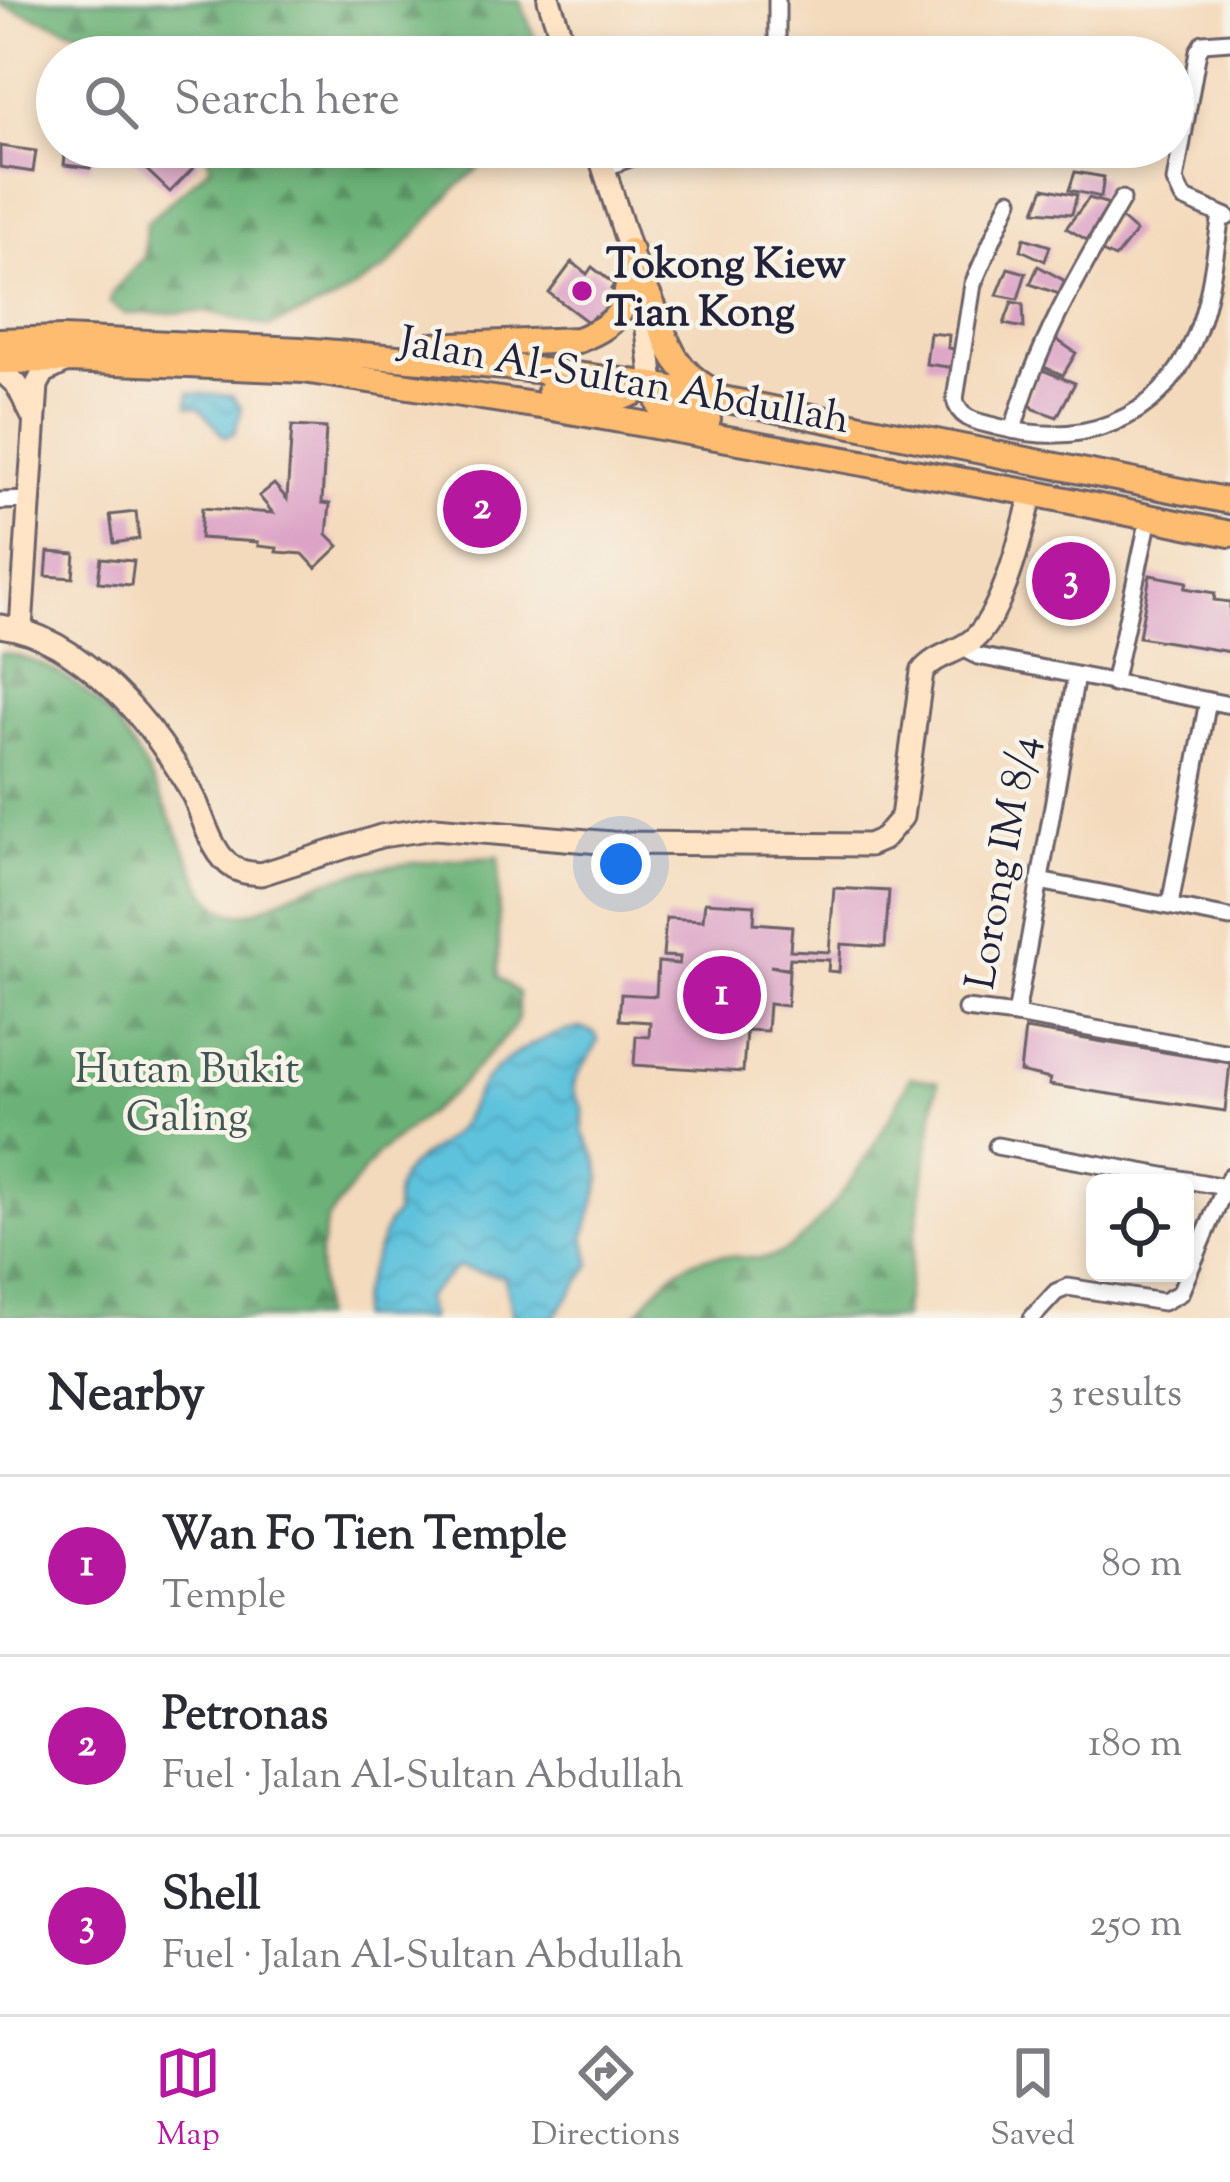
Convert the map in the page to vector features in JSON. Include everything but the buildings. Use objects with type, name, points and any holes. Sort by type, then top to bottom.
[{"type":"main road","points":[[302,360],[578,340],[613,324],[624,308],[630,251]]},
{"type":"main road","points":[[640,280],[657,307],[677,366],[725,399]]},
{"type":"main road","name":"Jalan Al-Sultan Abdullah","points":[[0,341],[63,339],[302,360],[1032,493],[1230,534]]},
{"type":"main road","name":"Jalan Al-Sultan Abdullah","points":[[0,365],[69,360],[302,360]]},
{"type":"main road","points":[[302,360],[615,400],[652,385],[660,406],[677,413],[938,465],[1032,493]]},
{"type":"main road","name":"Jalan Al-Sultan Abdullah","points":[[652,385],[1230,501]]},
{"type":"street","points":[[549,0],[561,36]]},
{"type":"street","points":[[777,0],[777,36]]},
{"type":"street","points":[[1194,74],[1203,44],[1230,41]]},
{"type":"street","points":[[603,168],[640,280],[652,385]]},
{"type":"street","points":[[1010,200],[973,284],[957,410],[967,418],[1013,430],[1080,432],[1119,423],[1161,391],[1194,341],[1225,216],[1183,197],[1175,181],[1177,168]]},
{"type":"street","points":[[1013,430],[1045,336],[1122,199]]},
{"type":"street","points":[[69,360],[40,377],[31,500],[11,627],[56,643],[147,723],[231,867],[261,874],[381,836],[435,828],[612,843],[868,845],[883,839],[902,817],[922,672],[931,660],[963,647],[979,634],[991,615],[1032,493]]},
{"type":"street","points":[[0,365],[17,385],[34,419]]},
{"type":"street","points":[[1029,462],[1036,433]]},
{"type":"street","points":[[0,501],[31,500]]},
{"type":"street","points":[[1114,684],[1149,518]]},
{"type":"street","points":[[963,647],[978,656],[1230,705]]},
{"type":"street","name":"Lorong IM 8/4","points":[[966,1009],[1016,1015],[1076,676]]},
{"type":"street","points":[[1170,905],[1208,701]]},
{"type":"street","points":[[1039,881],[1230,918]]},
{"type":"street","points":[[1016,1015],[1230,1053]]},
{"type":"street","points":[[997,1146],[1228,1181],[1180,1293],[1163,1302],[1068,1287],[1056,1292],[1032,1318]]},
{"type":"green space","points":[[0,0],[520,0],[534,36],[90,36],[0,5]]},
{"type":"green space","points":[[209,168],[479,168],[386,268],[334,301],[269,327],[210,312],[126,314],[110,303],[112,293],[144,257],[146,223]]},
{"type":"green space","name":"Hutan Bukit Galing","points":[[0,653],[41,664],[75,684],[105,710],[151,778],[204,890],[228,912],[249,912],[320,883],[370,870],[499,857],[498,977],[518,993],[518,1018],[454,1092],[377,1154],[327,1220],[319,1258],[321,1318],[0,1318]]},
{"type":"green space","points":[[910,1077],[938,1082],[903,1318],[634,1318],[663,1282],[698,1259],[771,1257],[795,1244],[854,1176]]},
{"type":"water","points":[[189,393],[232,396],[242,409],[234,434],[225,437],[199,407],[188,406]]},
{"type":"water","points":[[580,1028],[595,1033],[598,1041],[574,1089],[583,1107],[583,1132],[601,1179],[585,1236],[591,1265],[554,1318],[513,1318],[504,1277],[457,1267],[424,1299],[430,1318],[358,1318],[360,1295],[388,1223],[396,1214],[396,1196],[405,1172],[456,1130],[479,1089],[510,1057]]},
{"type":"place","name":"Tokong Kiew Tian Kong","points":[[582,291]]},
{"type":"place","name":"Petronas","points":[[482,509]]},
{"type":"place","name":"Shell","points":[[1071,581]]},
{"type":"place","name":"Wan Fo Tien Temple","points":[[722,995]]}]
